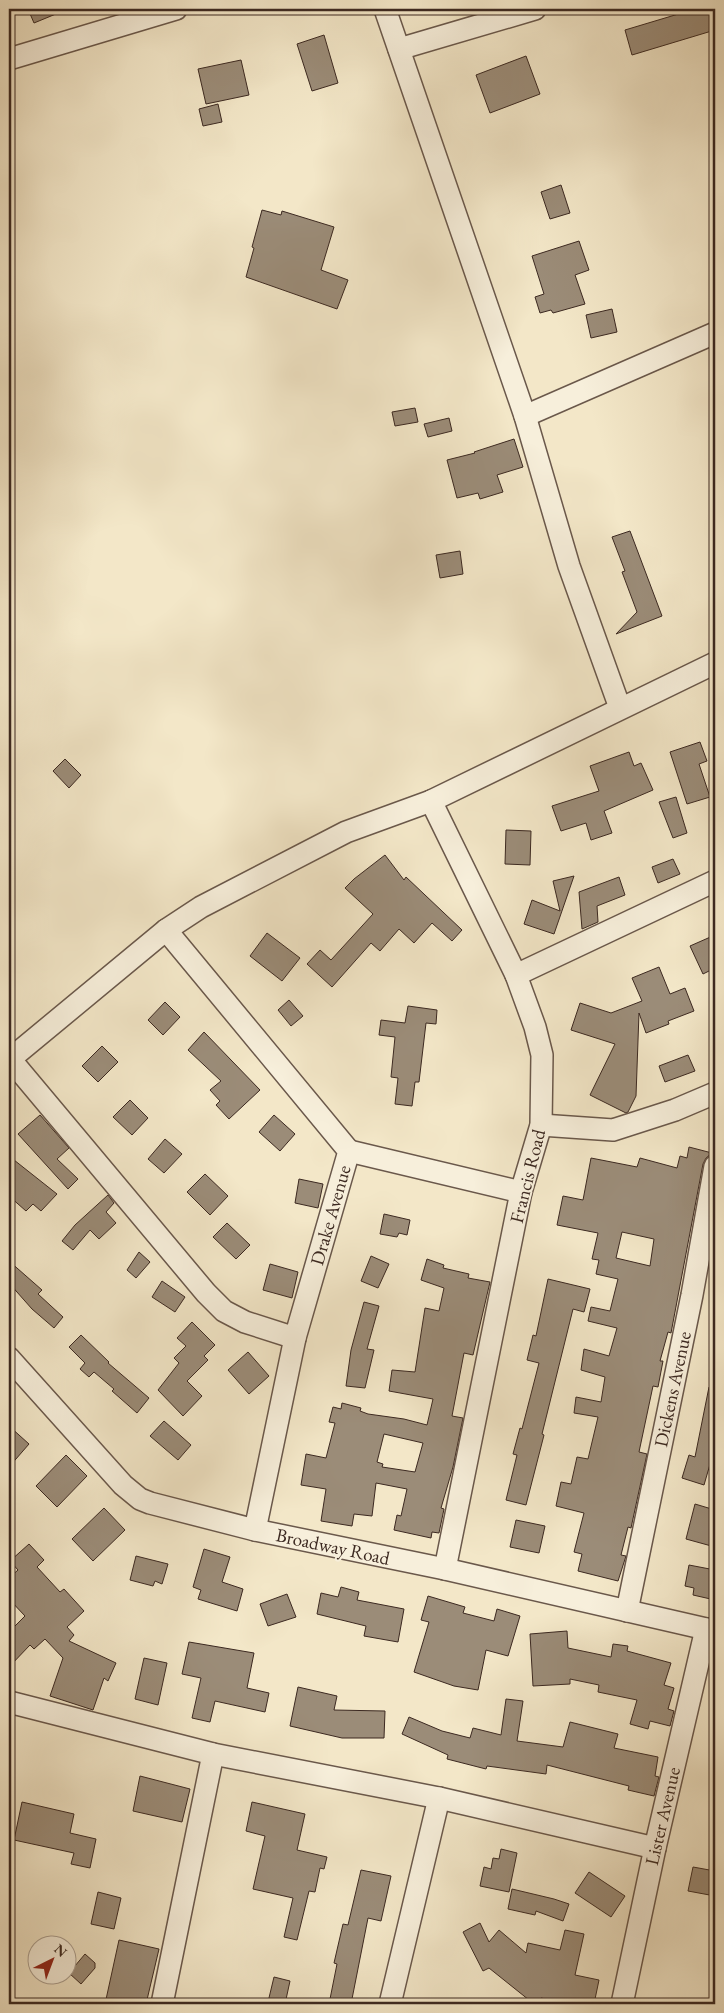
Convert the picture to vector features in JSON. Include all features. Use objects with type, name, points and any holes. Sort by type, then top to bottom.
[{"type":"street","points":[[9,59],[176,9]]},
{"type":"street","points":[[385,9],[525,416],[569,566],[620,708]]},
{"type":"street","points":[[399,49],[535,9]]},
{"type":"street","points":[[525,416],[715,333]]},
{"type":"street","points":[[295,1338],[245,1322],[224,1311],[10,1060],[166,930],[210,903],[346,832],[431,800],[715,663]]},
{"type":"street","name":"Francis Road","points":[[431,800],[516,975],[535,1027],[542,1055],[542,1125],[521,1192],[445,1569]]},
{"type":"street","points":[[516,975],[715,882]]},
{"type":"street","name":"Drake Avenue","points":[[166,930],[348,1150],[295,1338],[255,1530]]},
{"type":"street","points":[[542,1125],[613,1130],[676,1110],[715,1093]]},
{"type":"street","points":[[348,1150],[521,1192]]},
{"type":"street","name":"Dickens Avenue","points":[[627,1611],[690,1305],[715,1166]]},
{"type":"street","name":"Broadway Road","points":[[9,1358],[131,1492],[150,1503],[255,1530],[445,1569],[710,1630]]},
{"type":"street","name":"Lister Avenue","points":[[622,2004],[655,1848],[710,1630]]},
{"type":"street","points":[[9,1702],[213,1754],[439,1798],[655,1848]]},
{"type":"street","points":[[162,2004],[213,1754]]},
{"type":"street","points":[[390,2004],[439,1798]]},
{"type":"building","points":[[28,9],[68,9],[34,23]]},
{"type":"building","points":[[695,9],[715,9],[715,30],[632,55],[625,30]]},
{"type":"building","points":[[324,35],[338,83],[312,91],[297,44]]},
{"type":"building","points":[[526,56],[540,94],[490,113],[476,75]]},
{"type":"building","points":[[241,60],[249,95],[206,104],[198,69]]},
{"type":"building","points":[[218,104],[222,122],[203,126],[199,109]]},
{"type":"building","points":[[561,185],[570,213],[550,219],[541,192]]},
{"type":"building","points":[[262,210],[281,215],[282,211],[334,227],[321,270],[348,280],[337,309],[246,277]]},
{"type":"building","points":[[579,241],[589,270],[575,275],[585,304],[553,313],[551,310],[540,313],[535,297],[544,294],[532,256]]},
{"type":"building","points":[[612,309],[617,332],[591,338],[586,315]]},
{"type":"building","points":[[415,408],[418,422],[395,426],[392,412]]},
{"type":"building","points":[[449,418],[452,431],[428,437],[424,424]]},
{"type":"building","points":[[514,439],[523,467],[497,475],[503,492],[480,499],[478,493],[457,498],[447,460],[475,453]]},
{"type":"building","points":[[630,531],[662,616],[616,634],[637,612],[622,572],[625,571],[612,537]]},
{"type":"building","points":[[460,551],[463,574],[440,578],[436,555]]},
{"type":"building","points":[[700,742],[707,761],[699,764],[710,797],[687,804],[670,752]]},
{"type":"building","points":[[629,752],[634,766],[641,763],[653,790],[604,811],[612,833],[591,840],[586,823],[561,831],[552,806],[599,791],[590,766]]},
{"type":"building","points":[[65,759],[81,775],[69,788],[53,771]]},
{"type":"building","points":[[676,797],[687,833],[673,838],[659,802]]},
{"type":"building","points":[[506,830],[531,831],[530,865],[505,864]]},
{"type":"building","points":[[385,855],[404,880],[406,877],[462,930],[452,941],[432,923],[414,943],[399,929],[380,951],[371,943],[332,987],[307,964],[320,950],[331,960],[373,914],[345,888]]},
{"type":"building","points":[[673,859],[680,874],[658,883],[652,867]]},
{"type":"building","points":[[574,876],[554,934],[524,924],[532,900],[560,911],[553,881]]},
{"type":"building","points":[[619,877],[625,895],[597,906],[598,922],[582,929],[579,892]]},
{"type":"building","points":[[267,933],[300,958],[282,981],[250,956]]},
{"type":"building","points":[[715,935],[715,968],[703,974],[690,946]]},
{"type":"building","points":[[659,967],[670,994],[685,988],[694,1011],[668,1021],[669,1024],[646,1033],[639,1013],[636,1096],[626,1113],[590,1095],[615,1044],[571,1030],[580,1003],[611,1013],[642,1001],[632,978]]},
{"type":"building","points":[[289,1000],[303,1016],[291,1026],[278,1010]]},
{"type":"building","points":[[165,1002],[180,1017],[163,1035],[148,1020]]},
{"type":"building","points":[[408,1006],[437,1010],[436,1024],[426,1023],[419,1082],[415,1082],[412,1106],[395,1104],[398,1078],[391,1077],[395,1037],[379,1035],[381,1020],[405,1023]]},
{"type":"building","points":[[204,1032],[260,1090],[229,1119],[216,1105],[220,1101],[210,1090],[221,1081],[188,1050]]},
{"type":"building","points":[[102,1046],[118,1062],[98,1082],[82,1066]]},
{"type":"building","points":[[688,1055],[695,1071],[665,1082],[659,1066]]},
{"type":"building","points":[[130,1100],[148,1118],[132,1135],[113,1117]]},
{"type":"building","points":[[40,1115],[69,1148],[57,1159],[78,1179],[68,1189],[18,1134]]},
{"type":"building","points":[[274,1115],[295,1134],[280,1151],[259,1132]]},
{"type":"building","points":[[165,1139],[182,1154],[164,1173],[148,1159]]},
{"type":"building","points":[[689,1147],[712,1153],[703,1164],[671,1333],[668,1332],[660,1361],[663,1361],[658,1387],[653,1386],[639,1452],[647,1454],[631,1528],[628,1527],[621,1555],[626,1556],[618,1581],[578,1571],[582,1554],[574,1552],[584,1513],[556,1506],[561,1482],[571,1484],[577,1457],[588,1459],[598,1417],[574,1413],[576,1397],[601,1402],[605,1377],[581,1370],[584,1349],[609,1356],[617,1328],[588,1321],[591,1307],[610,1311],[618,1279],[596,1274],[599,1260],[592,1259],[598,1233],[557,1225],[563,1196],[583,1200],[591,1158],[637,1167],[640,1158],[677,1168],[680,1156],[687,1158]],"holes":[[[622,1232],[654,1239],[650,1266],[616,1258]]]},
{"type":"building","points":[[9,1156],[57,1194],[41,1211],[33,1204],[26,1211],[9,1196]]},
{"type":"building","points":[[205,1174],[228,1196],[210,1215],[187,1192]]},
{"type":"building","points":[[299,1179],[323,1184],[318,1208],[295,1203]]},
{"type":"building","points":[[108,1195],[114,1203],[106,1212],[116,1223],[99,1239],[90,1230],[73,1250],[62,1241],[75,1225]]},
{"type":"building","points":[[384,1214],[410,1220],[407,1235],[399,1233],[397,1237],[380,1234]]},
{"type":"building","points":[[227,1223],[250,1245],[236,1259],[213,1237]]},
{"type":"building","points":[[139,1252],[150,1262],[136,1278],[127,1270]]},
{"type":"building","points":[[371,1256],[389,1264],[378,1288],[361,1281]]},
{"type":"building","points":[[427,1259],[444,1265],[443,1268],[469,1274],[468,1278],[490,1282],[473,1355],[464,1353],[452,1416],[463,1418],[453,1467],[441,1508],[444,1509],[439,1533],[432,1532],[431,1538],[394,1530],[397,1515],[401,1516],[407,1489],[376,1483],[372,1516],[354,1514],[352,1526],[321,1521],[326,1489],[301,1485],[306,1454],[326,1458],[335,1423],[329,1422],[333,1407],[341,1409],[342,1403],[361,1408],[360,1411],[368,1414],[404,1419],[427,1425],[433,1399],[389,1391],[392,1370],[415,1372],[425,1308],[439,1311],[444,1288],[421,1280]],"holes":[[[384,1434],[423,1443],[415,1472],[382,1467],[383,1464],[377,1462]]]},
{"type":"building","points":[[9,1261],[42,1290],[38,1294],[63,1317],[54,1328],[32,1309],[9,1283]]},
{"type":"building","points":[[270,1264],[298,1272],[292,1298],[263,1290]]},
{"type":"building","points":[[548,1279],[590,1289],[584,1312],[573,1309],[526,1505],[506,1500],[517,1455],[513,1454],[520,1428],[522,1429],[539,1363],[527,1360],[533,1335],[536,1336]]},
{"type":"building","points":[[162,1281],[185,1297],[175,1312],[152,1297]]},
{"type":"building","points":[[364,1302],[379,1306],[367,1349],[374,1350],[365,1388],[346,1386],[351,1350]]},
{"type":"building","points":[[192,1322],[215,1345],[204,1356],[208,1360],[187,1381],[202,1396],[183,1416],[158,1390],[179,1363],[174,1358],[186,1346],[177,1338]]},
{"type":"building","points":[[81,1335],[108,1363],[149,1398],[137,1413],[94,1372],[89,1377],[80,1369],[85,1363],[69,1347]]},
{"type":"building","points":[[248,1352],[269,1376],[249,1394],[228,1370]]},
{"type":"building","points":[[709,1387],[715,1387],[715,1447],[704,1485],[682,1478],[689,1455],[695,1457]]},
{"type":"building","points":[[164,1421],[191,1445],[178,1460],[150,1436]]},
{"type":"building","points":[[9,1426],[29,1444],[9,1467]]},
{"type":"building","points":[[66,1455],[87,1476],[57,1507],[36,1486]]},
{"type":"building","points":[[695,1504],[715,1510],[715,1547],[686,1539]]},
{"type":"building","points":[[104,1508],[125,1530],[93,1561],[72,1539]]},
{"type":"building","points":[[516,1520],[545,1526],[539,1553],[510,1547]]},
{"type":"building","points":[[29,1544],[44,1560],[37,1567],[60,1592],[64,1589],[84,1611],[67,1627],[74,1635],[69,1641],[116,1663],[108,1681],[104,1678],[93,1710],[50,1696],[63,1658],[45,1639],[34,1649],[30,1645],[9,1667],[9,1632],[25,1616],[9,1599],[9,1578],[18,1570],[10,1561]]},
{"type":"building","points":[[204,1549],[230,1557],[222,1582],[243,1589],[237,1611],[198,1599],[201,1590],[193,1587]]},
{"type":"building","points":[[136,1556],[168,1564],[162,1584],[155,1581],[153,1586],[130,1580]]},
{"type":"building","points":[[689,1565],[715,1570],[715,1600],[693,1595],[694,1588],[685,1586]]},
{"type":"building","points":[[341,1587],[359,1592],[357,1600],[404,1609],[398,1642],[364,1636],[366,1626],[317,1614],[321,1593],[338,1597]]},
{"type":"building","points":[[287,1594],[296,1617],[268,1626],[260,1604]]},
{"type":"building","points":[[428,1596],[465,1607],[463,1613],[494,1621],[497,1609],[520,1616],[508,1656],[486,1650],[478,1690],[454,1686],[414,1672],[429,1622],[421,1620]]},
{"type":"building","points":[[567,1631],[568,1648],[611,1657],[613,1644],[628,1646],[627,1651],[671,1663],[664,1685],[674,1688],[668,1709],[674,1711],[670,1726],[650,1721],[648,1729],[630,1724],[637,1700],[598,1692],[599,1685],[570,1679],[570,1684],[533,1686],[530,1634]]},
{"type":"building","points":[[189,1642],[254,1653],[247,1688],[269,1693],[265,1712],[215,1701],[210,1722],[192,1718],[201,1678],[182,1674]]},
{"type":"building","points":[[144,1658],[167,1663],[158,1705],[135,1699]]},
{"type":"building","points":[[298,1687],[337,1696],[334,1710],[385,1711],[384,1738],[342,1738],[290,1726]]},
{"type":"building","points":[[506,1699],[523,1701],[517,1741],[563,1747],[570,1722],[618,1734],[614,1748],[658,1757],[655,1776],[659,1777],[654,1796],[628,1790],[629,1786],[547,1765],[546,1774],[487,1766],[486,1769],[447,1759],[448,1755],[402,1734],[409,1717],[442,1731],[470,1738],[473,1728],[501,1735]]},
{"type":"building","points":[[140,1776],[190,1789],[182,1822],[133,1811]]},
{"type":"building","points":[[22,1802],[74,1814],[70,1833],[96,1839],[90,1868],[71,1864],[74,1853],[14,1840]]},
{"type":"building","points":[[252,1802],[305,1814],[297,1850],[327,1857],[324,1869],[320,1868],[315,1892],[309,1891],[297,1940],[284,1937],[293,1898],[253,1889],[265,1836],[246,1831]]},
{"type":"building","points":[[501,1849],[517,1853],[509,1892],[480,1886],[484,1867],[491,1869],[493,1858],[499,1859]]},
{"type":"building","points":[[693,1867],[715,1871],[715,1896],[688,1891]]},
{"type":"building","points":[[361,1870],[391,1876],[381,1921],[368,1918],[351,2004],[329,2004],[337,1964],[334,1963],[343,1924],[348,1925]]},
{"type":"building","points":[[589,1872],[625,1896],[611,1917],[575,1893]]},
{"type":"building","points":[[512,1889],[569,1904],[563,1921],[536,1911],[535,1915],[508,1909]]},
{"type":"building","points":[[98,1892],[121,1898],[114,1929],[91,1924]]},
{"type":"building","points":[[480,1923],[489,1942],[499,1930],[526,1953],[528,1943],[560,1950],[565,1930],[584,1934],[575,1975],[599,1980],[594,2004],[570,2002],[568,2004],[541,1998],[540,2004],[534,2004],[489,1968],[483,1971],[463,1932]]},
{"type":"building","points":[[119,1940],[159,1949],[146,2004],[105,2004]]},
{"type":"building","points":[[85,1954],[95,1963],[95,1968],[81,1984],[78,1981],[78,1962]]},
{"type":"building","points":[[274,1977],[290,1981],[285,2004],[268,2002]]}]
